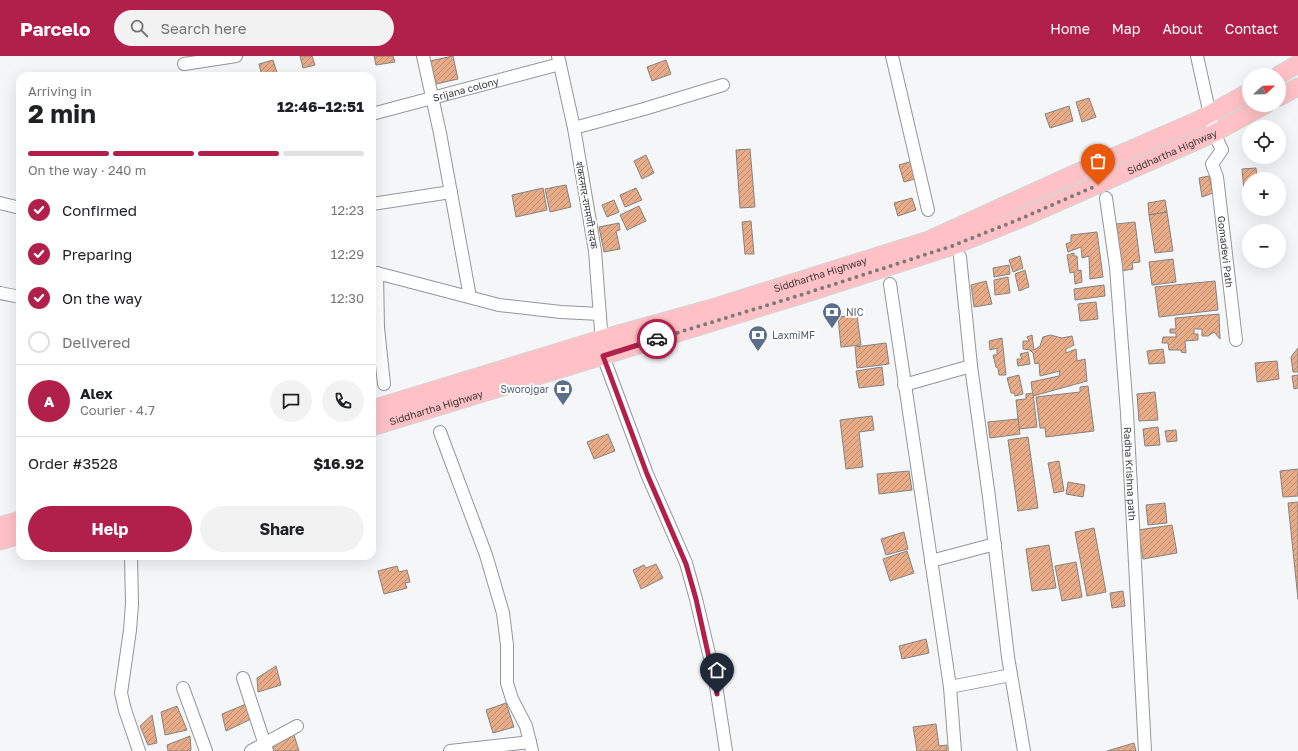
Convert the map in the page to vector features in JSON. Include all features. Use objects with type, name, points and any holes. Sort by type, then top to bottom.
[{"type":"highway","points":[[1286,71],[1298,64]]},
{"type":"highway","points":[[1286,93],[1298,87]]},
{"type":"highway","name":"Siddhartha Highway","points":[[376,426],[602,348],[709,309],[928,240],[1198,120],[1242,96]]},
{"type":"highway","name":"Siddhartha Highway","points":[[376,407],[804,294],[952,246],[1020,219],[1214,133],[1252,112]]},
{"type":"highway","points":[[0,526],[16,521]]},
{"type":"highway","points":[[0,541],[16,536]]},
{"type":"street","points":[[184,65],[236,56]]},
{"type":"street","points":[[423,56],[451,192],[470,297]]},
{"type":"street","points":[[892,56],[928,210]]},
{"type":"street","points":[[1197,56],[1214,133]]},
{"type":"street","name":"Srijana colony","points":[[376,113],[432,98],[559,60]]},
{"type":"street","name":"शंकरनगर-राममणी सदक","points":[[559,60],[574,128],[595,251],[602,348],[647,474],[686,564],[715,679],[726,751]]},
{"type":"street","points":[[574,128],[723,85]]},
{"type":"street","name":"Gomadevi Path","points":[[1214,133],[1222,150],[1212,164],[1217,177],[1236,340]]},
{"type":"street","points":[[376,203],[451,192]]},
{"type":"street","name":"Radha Krishna path","points":[[1106,198],[1116,267],[1127,413],[1144,751]]},
{"type":"street","points":[[0,203],[16,207]]},
{"type":"street","points":[[960,257],[971,366],[1011,675],[1024,751]]},
{"type":"street","points":[[376,274],[499,304],[528,309],[600,314]]},
{"type":"street","points":[[890,284],[950,687],[956,751]]},
{"type":"street","points":[[0,293],[16,296]]},
{"type":"street","points":[[376,300],[384,384]]},
{"type":"street","points":[[904,386],[971,366]]},
{"type":"street","points":[[440,432],[486,555],[503,613],[507,683],[512,699],[526,726],[531,747],[450,751]]},
{"type":"street","points":[[931,561],[995,544]]},
{"type":"street","points":[[131,560],[132,604],[130,630],[121,693],[125,710],[139,751]]},
{"type":"street","points":[[950,687],[1011,675]]},
{"type":"street","points":[[243,678],[266,747]]},
{"type":"street","points":[[183,688],[206,751]]},
{"type":"street","points":[[251,751],[266,747],[297,726]]},
{"type":"building","points":[[300,56],[312,56],[315,65],[303,68]]},
{"type":"building","points":[[374,56],[393,56],[395,62],[376,65]]},
{"type":"building","points":[[453,56],[458,79],[436,84],[430,61]]},
{"type":"building","points":[[273,60],[277,72],[261,72],[259,64]]},
{"type":"building","points":[[666,60],[671,74],[652,81],[647,67]]},
{"type":"building","points":[[1089,98],[1096,117],[1082,122],[1076,102]]},
{"type":"building","points":[[1069,106],[1073,121],[1050,128],[1045,114]]},
{"type":"building","points":[[750,149],[755,207],[740,208],[736,150]]},
{"type":"building","points":[[646,155],[654,173],[642,179],[634,161]]},
{"type":"building","points":[[913,161],[919,178],[904,182],[899,165]]},
{"type":"building","points":[[1256,168],[1256,172],[1242,172],[1242,169]]},
{"type":"building","points":[[1209,176],[1213,193],[1202,197],[1199,178]]},
{"type":"building","points":[[566,185],[571,207],[550,212],[545,189]]},
{"type":"building","points":[[543,188],[547,210],[516,217],[512,195]]},
{"type":"building","points":[[636,188],[642,200],[625,207],[620,195]]},
{"type":"building","points":[[912,198],[916,210],[898,216],[894,203]]},
{"type":"building","points":[[614,200],[619,212],[607,217],[602,205]]},
{"type":"building","points":[[1165,200],[1167,212],[1149,215],[1148,203]]},
{"type":"building","points":[[639,206],[646,221],[627,230],[620,215]]},
{"type":"building","points":[[1167,212],[1173,251],[1155,253],[1149,215]]},
{"type":"building","points":[[751,221],[754,254],[745,254],[742,222]]},
{"type":"building","points":[[1135,222],[1140,262],[1132,263],[1133,269],[1122,271],[1116,224]]},
{"type":"building","points":[[619,223],[620,230],[616,231],[620,249],[604,252],[599,227]]},
{"type":"building","points":[[1097,232],[1103,277],[1090,279],[1089,256],[1082,258],[1081,247],[1068,252],[1066,244],[1071,242],[1071,235]]},
{"type":"building","points":[[1074,253],[1074,256],[1077,256],[1078,271],[1081,270],[1082,282],[1075,284],[1074,272],[1070,273],[1067,255]]},
{"type":"building","points":[[1020,256],[1023,268],[1013,272],[1009,260]]},
{"type":"building","points":[[1173,259],[1176,282],[1152,285],[1149,262]]},
{"type":"building","points":[[1009,265],[1010,274],[994,277],[993,268]]},
{"type":"building","points":[[1025,270],[1029,287],[1019,291],[1015,274]]},
{"type":"building","points":[[1008,277],[1010,293],[995,295],[994,280]]},
{"type":"building","points":[[986,281],[992,304],[974,307],[971,285]]},
{"type":"building","points":[[1215,281],[1218,310],[1159,317],[1155,287]]},
{"type":"building","points":[[1104,285],[1105,296],[1075,300],[1074,289]]},
{"type":"building","points":[[1096,302],[1098,319],[1080,321],[1078,304]]},
{"type":"building","points":[[1219,314],[1220,339],[1214,332],[1208,336],[1202,336],[1202,329],[1194,329],[1194,334],[1198,334],[1198,340],[1185,341],[1186,353],[1181,352],[1181,350],[1169,350],[1168,343],[1162,343],[1163,337],[1176,337],[1176,333],[1170,333],[1170,329],[1176,329],[1175,318]]},
{"type":"building","points":[[857,315],[861,345],[841,347],[838,317]]},
{"type":"building","points":[[1032,335],[1034,350],[1040,346],[1043,337],[1050,335],[1062,338],[1072,336],[1074,345],[1066,349],[1066,353],[1076,349],[1077,361],[1085,359],[1087,381],[1033,396],[1031,382],[1059,376],[1060,371],[1040,376],[1039,363],[1035,364],[1033,353],[1030,350],[1023,349],[1023,341],[1029,341],[1027,337]]},
{"type":"building","points":[[1002,338],[1006,375],[999,375],[993,355],[997,355],[997,348],[990,350],[989,341]]},
{"type":"building","points":[[886,343],[889,364],[857,368],[855,347]]},
{"type":"building","points":[[1298,348],[1298,372],[1293,372],[1291,357]]},
{"type":"building","points":[[1163,349],[1165,363],[1149,364],[1147,351]]},
{"type":"building","points":[[1028,352],[1030,364],[1018,366],[1017,359],[1022,359],[1020,354]]},
{"type":"building","points":[[1277,361],[1279,379],[1257,382],[1255,363]]},
{"type":"building","points":[[882,367],[884,385],[859,388],[856,371]]},
{"type":"building","points":[[1019,375],[1023,394],[1015,396],[1014,393],[1011,393],[1007,378]]},
{"type":"building","points":[[1298,375],[1298,388],[1294,389],[1292,376]]},
{"type":"building","points":[[1088,386],[1094,431],[1046,437],[1045,428],[1040,428],[1036,397],[1080,392],[1080,387]]},
{"type":"building","points":[[1155,392],[1158,420],[1139,421],[1137,394]]},
{"type":"building","points":[[1033,393],[1037,427],[1019,429],[1016,400],[1026,399],[1026,394]]},
{"type":"building","points":[[872,416],[874,430],[859,432],[863,467],[846,469],[840,420]]},
{"type":"building","points":[[1018,419],[1020,434],[990,438],[988,422]]},
{"type":"building","points":[[1158,427],[1160,445],[1145,446],[1143,429]]},
{"type":"building","points":[[1176,430],[1177,441],[1167,442],[1165,431]]},
{"type":"building","points":[[608,434],[615,451],[594,459],[587,442]]},
{"type":"building","points":[[1028,437],[1038,508],[1018,511],[1008,440]]},
{"type":"building","points":[[1059,461],[1064,491],[1054,493],[1048,463]]},
{"type":"building","points":[[1298,469],[1298,496],[1283,497],[1280,471]]},
{"type":"building","points":[[909,471],[912,490],[879,494],[877,474]]},
{"type":"building","points":[[1068,482],[1085,485],[1083,497],[1066,494]]},
{"type":"building","points":[[1298,502],[1298,599],[1288,503]]},
{"type":"building","points":[[1165,503],[1167,523],[1148,525],[1146,505]]},
{"type":"building","points":[[1172,525],[1177,553],[1143,559],[1138,530]]},
{"type":"building","points":[[1094,528],[1106,592],[1087,596],[1075,532]]},
{"type":"building","points":[[904,532],[908,549],[886,555],[881,539]]},
{"type":"building","points":[[1049,545],[1056,588],[1032,591],[1026,549]]},
{"type":"building","points":[[907,551],[914,573],[890,581],[883,559]]},
{"type":"building","points":[[1076,562],[1082,597],[1062,601],[1055,566]]},
{"type":"building","points":[[656,564],[663,578],[641,589],[633,570],[644,565],[646,568]]},
{"type":"building","points":[[397,566],[399,572],[407,570],[410,582],[405,583],[407,588],[384,594],[378,571]]},
{"type":"building","points":[[1123,591],[1125,606],[1112,608],[1110,593]]},
{"type":"building","points":[[926,639],[929,653],[902,659],[899,646]]},
{"type":"building","points":[[276,666],[281,685],[258,692],[257,678]]},
{"type":"building","points":[[506,703],[514,727],[493,733],[486,710]]},
{"type":"building","points":[[246,704],[251,719],[226,731],[222,714]]},
{"type":"building","points":[[177,706],[187,730],[165,735],[161,712]]},
{"type":"building","points":[[152,715],[157,743],[148,745],[140,726]]},
{"type":"building","points":[[936,724],[939,746],[947,745],[947,751],[917,751],[913,727]]},
{"type":"building","points":[[294,735],[299,751],[273,751],[272,745]]},
{"type":"building","points":[[190,736],[190,751],[168,751],[167,745]]},
{"type":"building","points":[[1134,743],[1136,751],[1107,751]]},
{"type":"way so far","points":[[657,339],[804,294],[952,246],[1020,219],[1098,185]]},
{"type":"place","name":"NIC","points":[[832,329]]},
{"type":"place","name":"LaxmiMF","points":[[758,352]]},
{"type":"place","name":"Sworojgar","points":[[563,406]]},
{"type":"route","points":[[657,339],[603,356],[647,474],[686,564],[696,599],[715,679],[717,694]]}]
